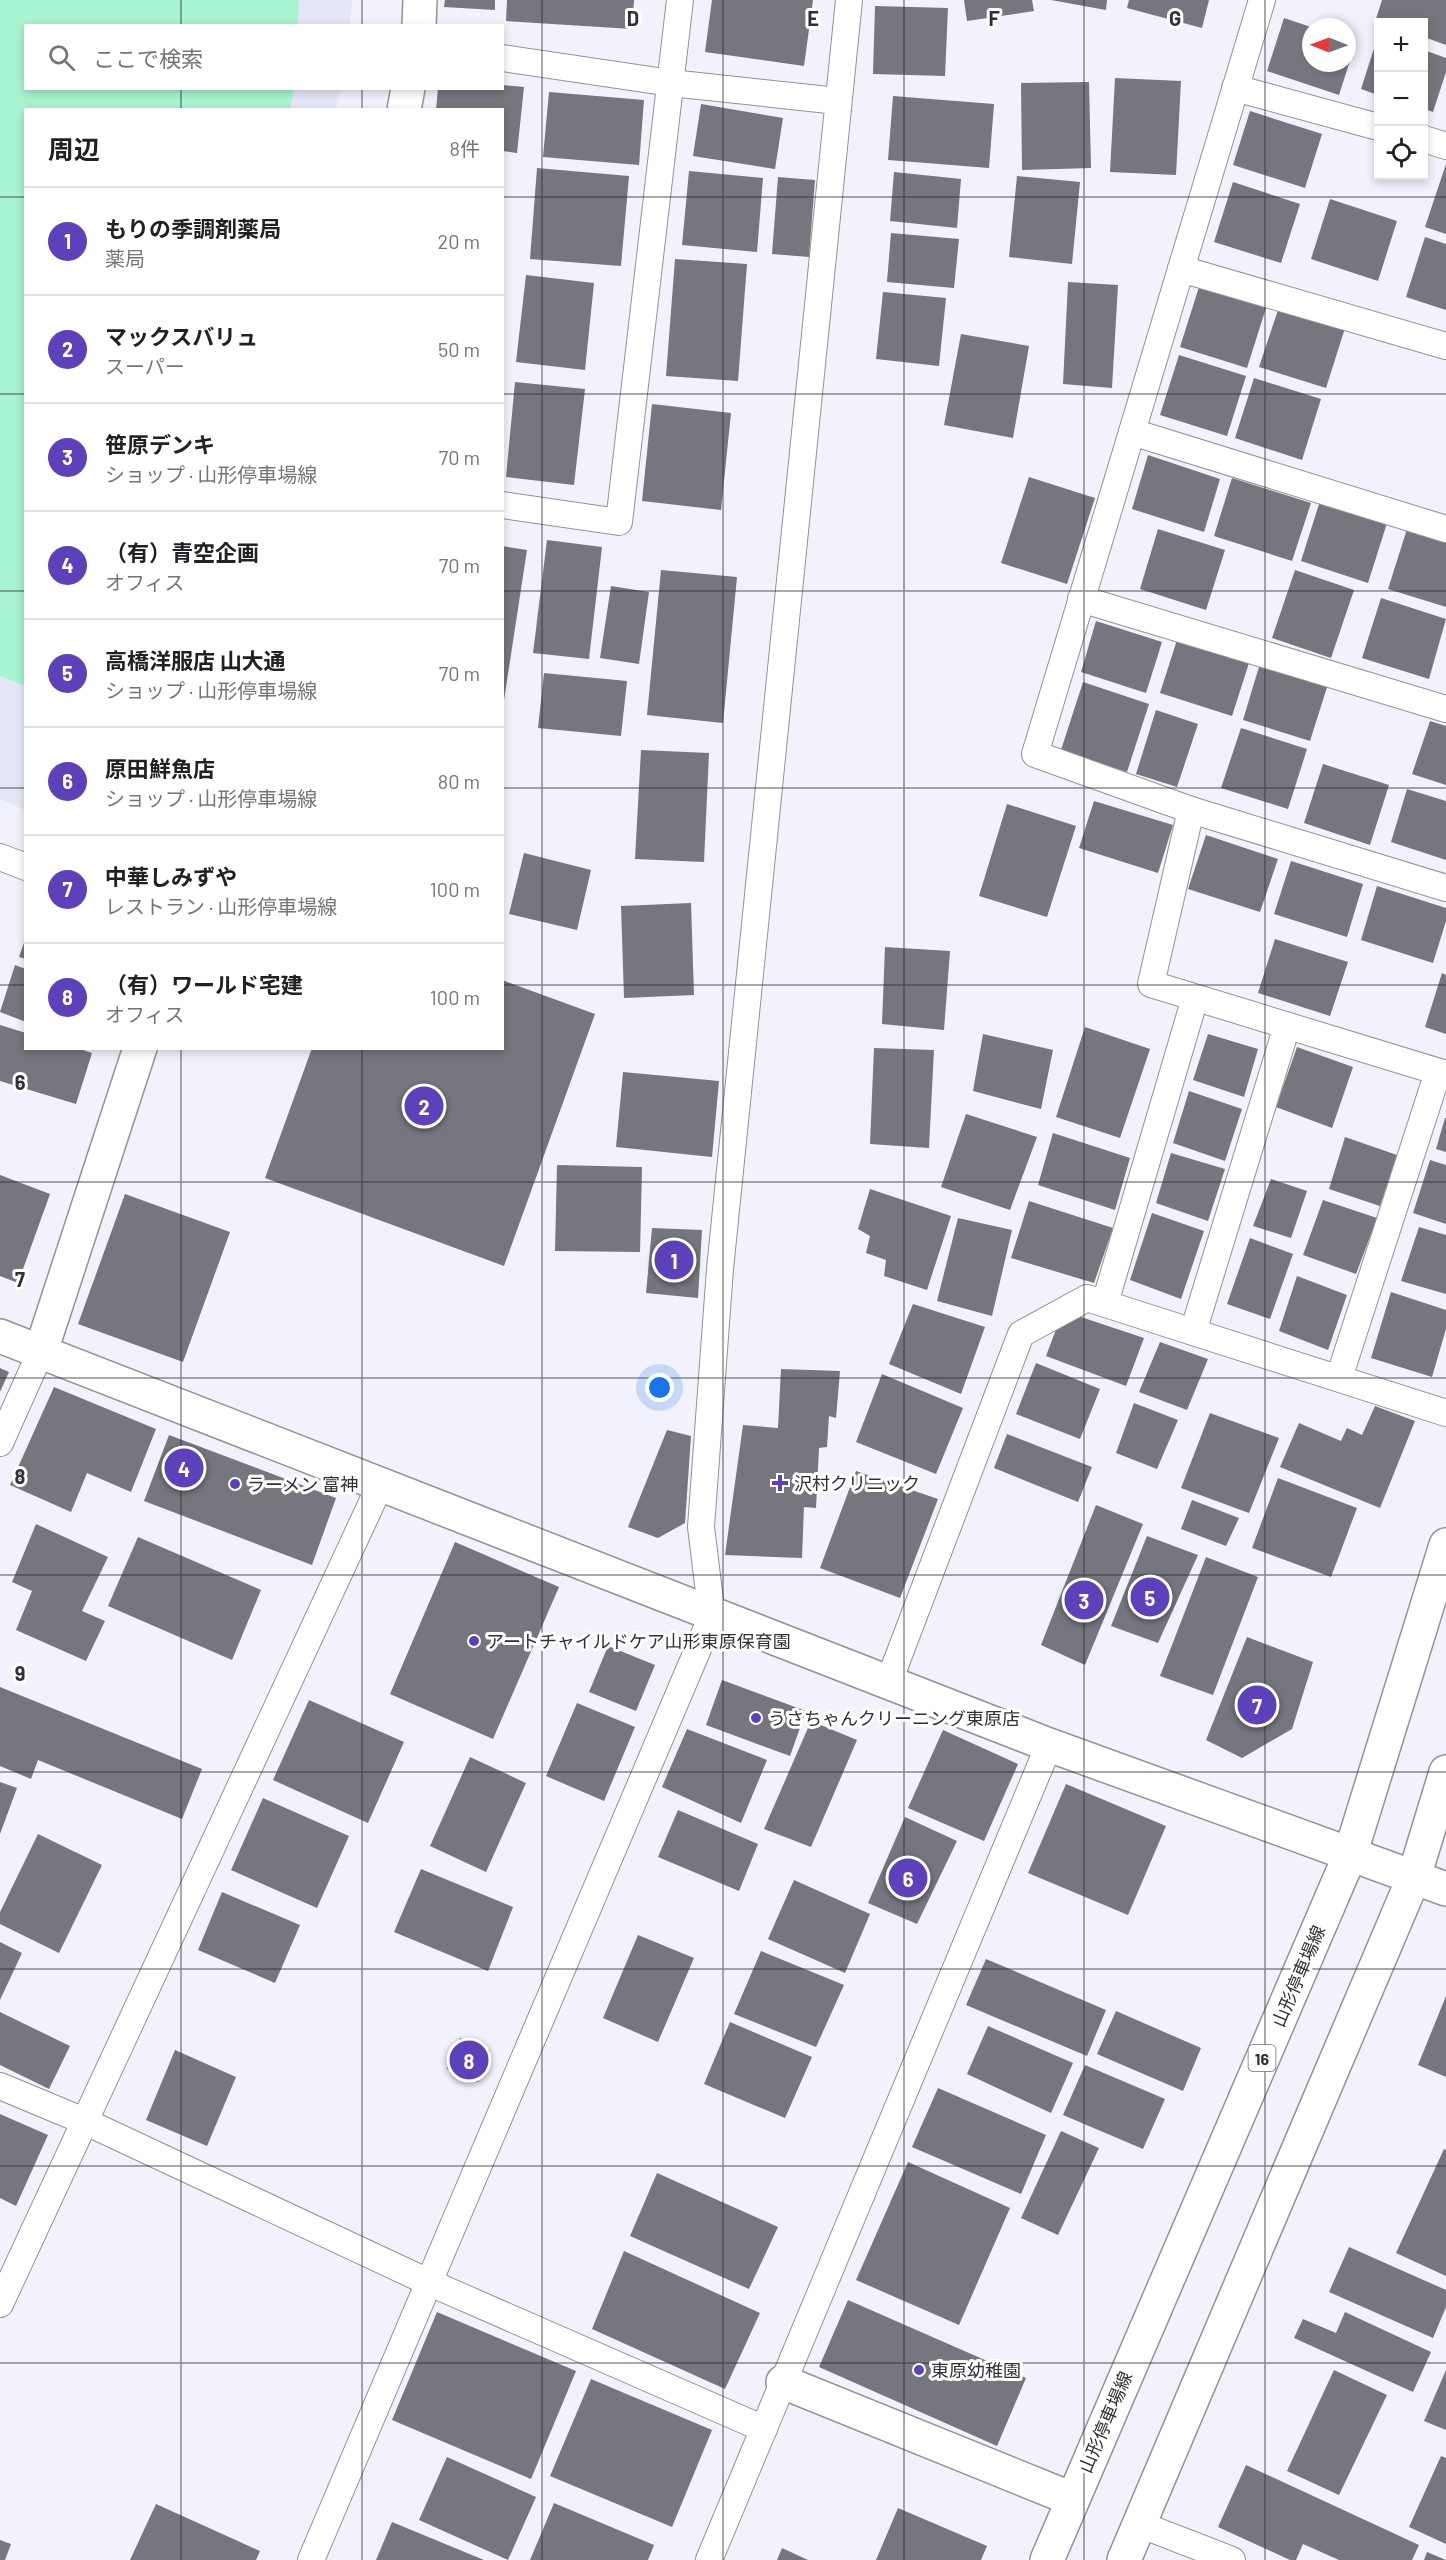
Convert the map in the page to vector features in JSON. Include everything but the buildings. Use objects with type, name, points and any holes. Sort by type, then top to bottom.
[{"type":"street","points":[[418,24],[420,0]]},
{"type":"street","points":[[404,108],[408,90]]},
{"type":"street","points":[[41,1352],[139,1050]]},
{"type":"street","points":[[0,1336],[381,1483],[888,1684],[1446,1889]]},
{"type":"street","name":"山形停車場線","points":[[1047,2560],[1350,1855],[1446,1545]]},
{"type":"street","points":[[1124,2560],[1414,1878],[1446,1772]]},
{"type":"street","points":[[783,2382],[1072,2499]]},
{"type":"lane","points":[[504,505],[619,522],[680,0]]},
{"type":"lane","points":[[311,2560],[712,1616],[701,1527],[720,1269],[849,0]]},
{"type":"lane","points":[[1262,0],[1035,754],[1191,810],[1446,888]]},
{"type":"lane","points":[[504,58],[671,83],[838,101]]},
{"type":"lane","points":[[1235,88],[1374,126]]},
{"type":"lane","points":[[1428,140],[1446,146]]},
{"type":"lane","points":[[1181,270],[1446,346]]},
{"type":"lane","points":[[1132,432],[1446,529]]},
{"type":"lane","points":[[1081,599],[1446,709]]},
{"type":"lane","points":[[1191,810],[1151,984],[1442,1073],[1339,1378]]},
{"type":"lane","points":[[0,857],[24,866]]},
{"type":"lane","points":[[1105,1304],[1195,998]]},
{"type":"lane","points":[[1193,1332],[1287,1026]]},
{"type":"lane","points":[[888,1684],[1021,1334],[1087,1298],[1446,1413]]},
{"type":"lane","points":[[0,1443],[41,1352]]},
{"type":"lane","points":[[0,2304],[381,1483]]},
{"type":"lane","points":[[709,2560],[1049,1745]]},
{"type":"lane","points":[[0,2086],[84,2121],[428,2282],[764,2428]]},
{"type":"lane","points":[[1139,2524],[1232,2560]]},
{"type":"shaded area","points":[[0,0],[352,0],[350,24],[24,24],[24,90],[341,90],[336,108],[24,108],[24,810],[0,799]]},
{"type":"green space","points":[[0,0],[299,0],[298,24],[24,24],[24,90],[294,90],[290,108],[24,108],[24,686],[0,676]]},
{"type":"place","name":"マックスバリュ","points":[[424,1106]]},
{"type":"place","name":"もりの季調剤薬局","points":[[674,1260]]},
{"type":"place","name":"（有）青空企画","points":[[184,1468]]},
{"type":"place","name":"沢村クリニック","points":[[780,1483]]},
{"type":"place","name":"ラーメン 富神","points":[[235,1484]]},
{"type":"place","name":"高橋洋服店 山大通","points":[[1150,1597]]},
{"type":"place","name":"笹原デンキ","points":[[1084,1600]]},
{"type":"place","name":"アートチャイルドケア山形東原保育園","points":[[474,1641]]},
{"type":"place","name":"中華しみずや","points":[[1257,1705]]},
{"type":"place","name":"うさちゃんクリーニング東原店","points":[[756,1718]]},
{"type":"place","name":"原田鮮魚店","points":[[908,1878]]},
{"type":"place","name":"（有）ワールド宅建","points":[[469,2060]]},
{"type":"place","name":"東原幼稚園","points":[[919,2370]]}]
